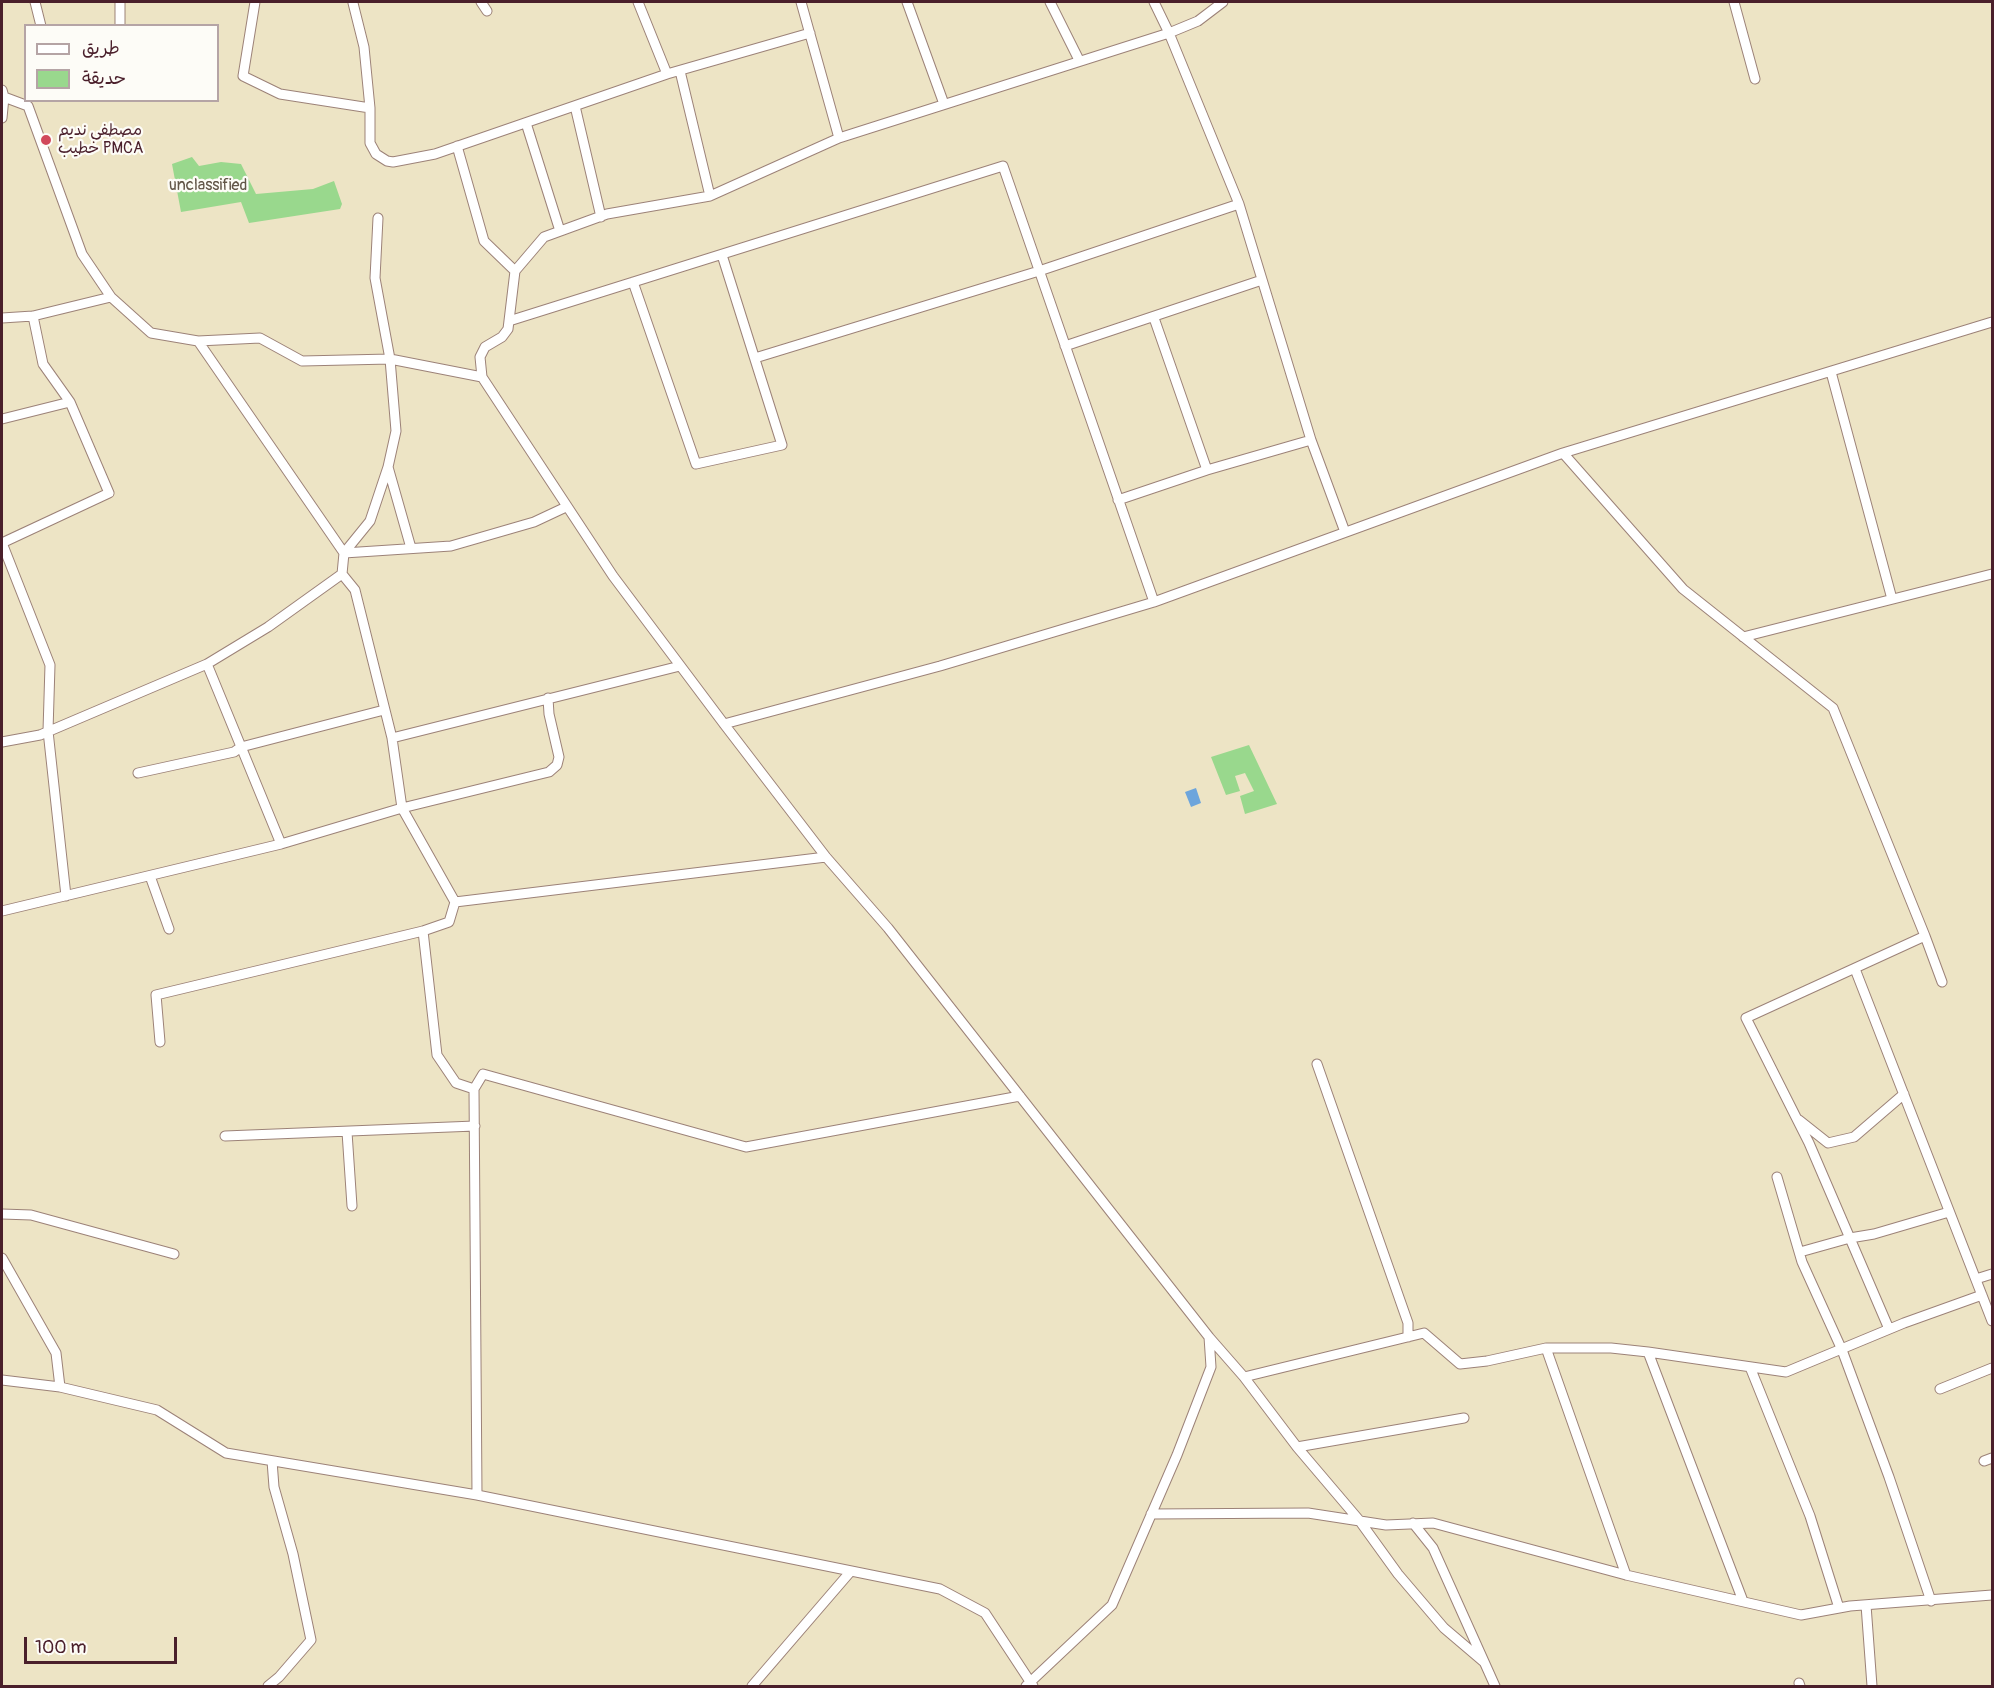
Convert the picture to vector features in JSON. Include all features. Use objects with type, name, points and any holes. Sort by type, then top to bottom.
[{"type":"street","points":[[35,2],[40,24]]},
{"type":"street","points":[[120,2],[120,24]]},
{"type":"street","points":[[255,2],[243,76],[280,94],[370,108]]},
{"type":"street","points":[[481,2],[487,11]]},
{"type":"street","points":[[638,2],[667,75]]},
{"type":"street","points":[[801,2],[839,138]]},
{"type":"street","points":[[907,2],[944,104]]},
{"type":"street","points":[[1050,2],[1079,60]]},
{"type":"street","points":[[1154,2],[1169,33],[1239,204],[1311,440],[1345,532]]},
{"type":"street","points":[[1223,2],[1198,21],[1169,33],[839,138],[710,196],[601,217],[544,237],[515,271],[508,329],[502,337],[485,347],[480,357],[482,377],[613,576],[826,857],[888,928],[1209,1337],[1359,1520],[1398,1574],[1437,1619],[1484,1662]]},
{"type":"street","points":[[1734,2],[1755,79]]},
{"type":"street","points":[[353,3],[364,47],[370,108],[370,143],[376,154],[393,162],[435,154],[667,75],[810,33]]},
{"type":"street","points":[[680,71],[710,196]]},
{"type":"street","points":[[2,118],[3,93],[24,101]]},
{"type":"street","points":[[30,103],[82,254],[111,297],[151,333],[198,341],[260,338],[302,361],[390,359],[482,377]]},
{"type":"street","points":[[575,106],[601,217]]},
{"type":"street","points":[[525,123],[560,231]]},
{"type":"street","points":[[457,146],[484,241],[515,271]]},
{"type":"street","points":[[509,321],[1003,166],[1154,602]]},
{"type":"street","points":[[755,358],[1040,271],[1239,204]]},
{"type":"street","points":[[160,1042],[156,995],[423,931],[449,922],[455,902],[402,808],[392,738],[355,590],[342,574],[344,553],[370,521],[388,467],[396,431],[390,359],[375,278],[378,218]]},
{"type":"street","points":[[633,282],[696,464],[782,445],[722,255]]},
{"type":"street","points":[[1065,346],[1263,280]]},
{"type":"street","points":[[2,318],[33,316],[111,297]]},
{"type":"street","points":[[33,316],[43,364],[70,402],[110,493],[2,543],[50,664],[48,731],[66,896]]},
{"type":"street","points":[[1154,318],[1207,470]]},
{"type":"street","points":[[724,724],[940,666],[1154,602],[1563,453],[1992,322]]},
{"type":"street","points":[[198,341],[344,553]]},
{"type":"street","points":[[1831,372],[1892,599]]},
{"type":"street","points":[[2,419],[70,402]]},
{"type":"street","points":[[1118,500],[1207,470],[1311,440]]},
{"type":"street","points":[[1563,453],[1683,589],[1833,708],[1942,982]]},
{"type":"street","points":[[388,467],[411,548]]},
{"type":"street","points":[[344,553],[451,546],[534,522],[566,507]]},
{"type":"street","points":[[2,742],[40,735],[207,664],[268,627],[342,574]]},
{"type":"street","points":[[1743,637],[1992,574]]},
{"type":"street","points":[[207,664],[281,844]]},
{"type":"street","points":[[392,738],[680,666]]},
{"type":"street","points":[[2,911],[281,844],[402,808],[549,772],[557,765],[559,757],[549,714],[548,698]]},
{"type":"street","points":[[138,773],[234,752],[241,747],[384,710]]},
{"type":"street","points":[[455,902],[826,857]]},
{"type":"street","points":[[150,876],[169,928]]},
{"type":"street","points":[[423,931],[437,1055],[456,1083],[474,1089]]},
{"type":"street","points":[[1888,1329],[1797,1119],[1746,1018],[1925,936]]},
{"type":"street","points":[[1855,969],[1992,1321]]},
{"type":"street","points":[[1317,1064],[1408,1323],[1408,1336]]},
{"type":"street","points":[[477,1495],[474,1089],[483,1074],[746,1147],[1020,1096]]},
{"type":"street","points":[[1797,1119],[1828,1143],[1854,1137],[1904,1094]]},
{"type":"street","points":[[225,1136],[476,1126]]},
{"type":"street","points":[[347,1132],[352,1206]]},
{"type":"street","points":[[1777,1177],[1802,1262],[1842,1350],[1889,1477],[1931,1601]]},
{"type":"street","points":[[1800,1252],[1874,1234],[1949,1212]]},
{"type":"street","points":[[2,1214],[31,1215],[174,1254]]},
{"type":"street","points":[[2,1258],[56,1353],[60,1387]]},
{"type":"street","points":[[1976,1279],[1992,1274]]},
{"type":"street","points":[[1244,1377],[1424,1332],[1460,1364],[1487,1361],[1546,1348],[1611,1348],[1786,1372],[1888,1329],[1982,1295]]},
{"type":"street","points":[[2,1380],[60,1387],[157,1410],[226,1453],[477,1495],[940,1589],[985,1613],[1030,1685],[1112,1605],[1212,1368],[1209,1337]]},
{"type":"street","points":[[1546,1348],[1626,1575]]},
{"type":"street","points":[[1648,1352],[1743,1601]]},
{"type":"street","points":[[1750,1367],[1810,1516],[1839,1608]]},
{"type":"street","points":[[1940,1389],[1992,1368]]},
{"type":"street","points":[[1297,1447],[1464,1418]]},
{"type":"street","points":[[268,1686],[311,1640],[293,1554],[274,1487],[273,1461]]},
{"type":"street","points":[[1152,1514],[1308,1513],[1386,1525],[1433,1523],[1626,1575],[1801,1614],[1866,1605],[1992,1595]]},
{"type":"street","points":[[1413,1523],[1433,1548],[1495,1686]]},
{"type":"street","points":[[752,1686],[851,1571]]},
{"type":"street","points":[[1866,1605],[1872,1686]]},
{"type":"green space","name":"unclassified","points":[[192,157],[199,166],[221,162],[241,164],[256,194],[313,189],[334,181],[342,204],[340,209],[249,223],[241,202],[181,212],[172,164]]},
{"type":"green space","points":[[1249,745],[1277,804],[1245,814],[1240,796],[1254,791],[1245,773],[1235,776],[1240,791],[1226,795],[1211,757]]},
{"type":"water","points":[[1196,788],[1201,803],[1191,807],[1185,792]]},
{"type":"place","name":"مصطفى نديم خطيب PMCA","points":[[46,140]]}]
